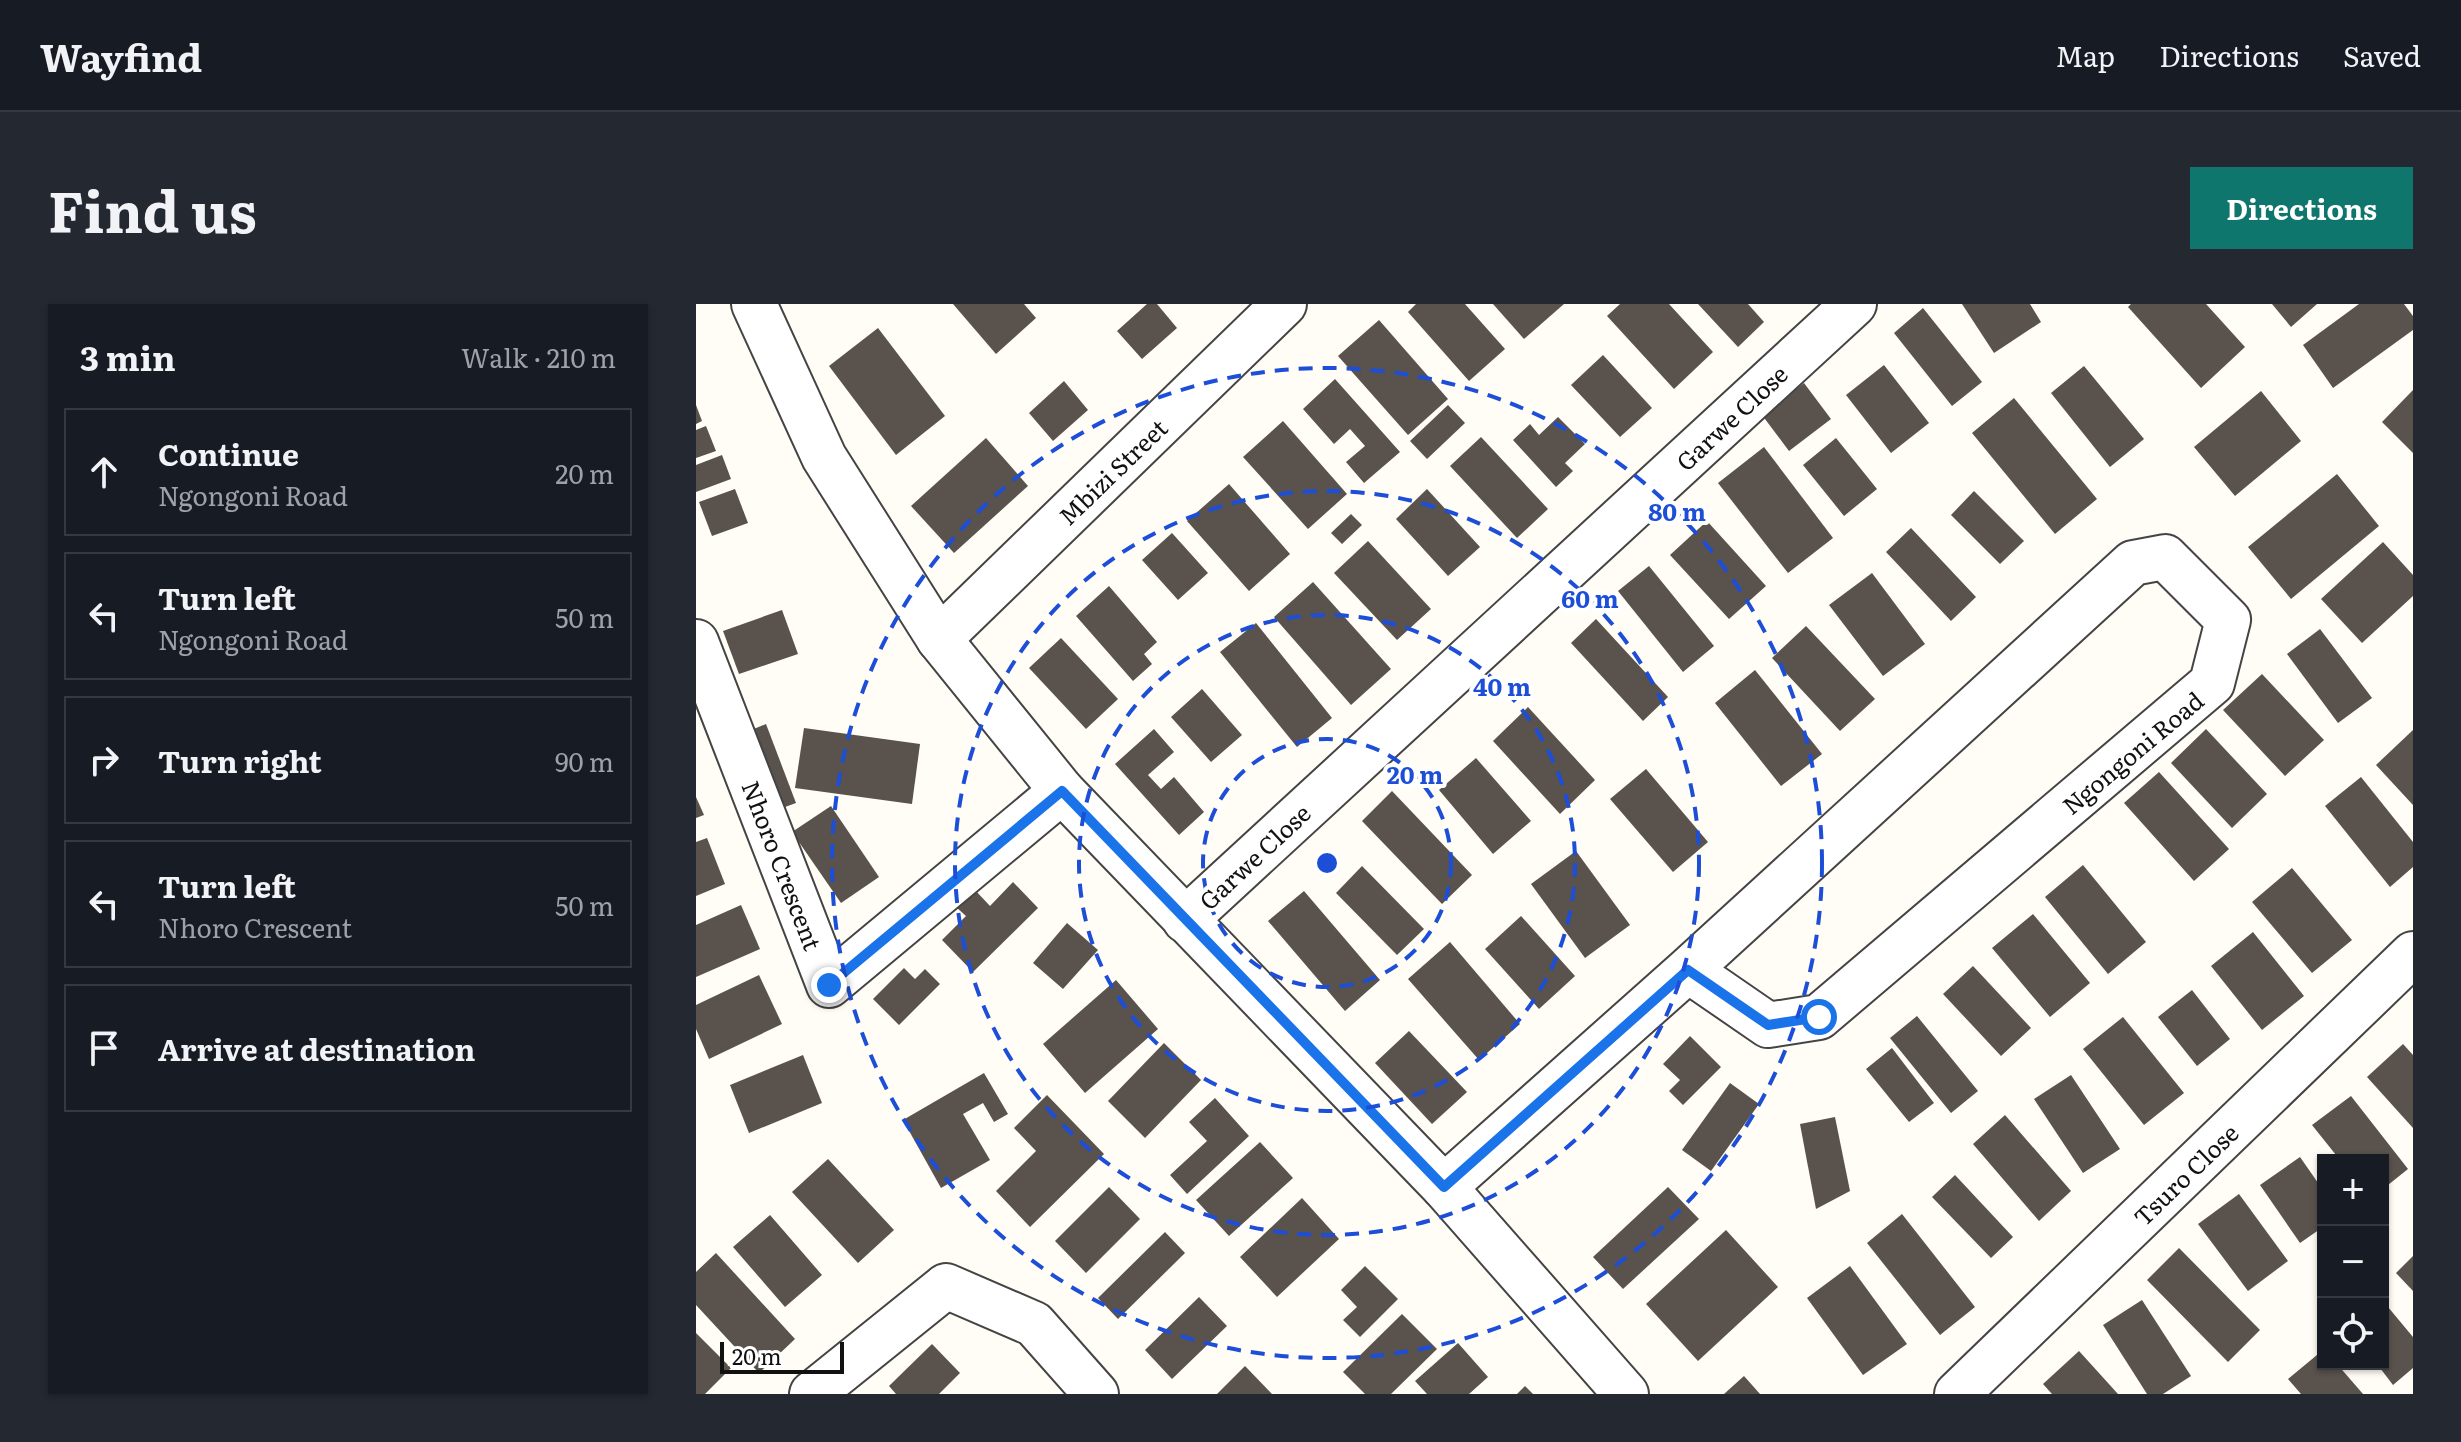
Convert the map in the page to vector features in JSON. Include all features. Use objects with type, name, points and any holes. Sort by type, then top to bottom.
[{"type":"street","name":"Mbizi Street","points":[[939,639],[1284,304]]},
{"type":"street","name":"Garwe Close","points":[[1185,920],[1854,304]]},
{"type":"street","points":[[758,306],[824,457],[939,639],[1062,791],[1444,1187],[1626,1394]]},
{"type":"street","name":"Ngongoni Road","points":[[1444,1187],[1688,970],[2133,563],[2165,557],[2228,620],[2212,683],[1819,1017],[1768,1025],[1688,970]]},
{"type":"street","name":"Nhoro Crescent","points":[[696,642],[829,985],[1062,791]]},
{"type":"street","name":"Tsuro Close","points":[[1957,1394],[2413,954]]},
{"type":"street","points":[[812,1394],[946,1286],[1034,1324],[1096,1394]]},
{"type":"building","points":[[953,304],[1024,304],[1036,318],[996,354]]},
{"type":"building","points":[[1147,304],[1157,304],[1177,328],[1142,359],[1117,331]]},
{"type":"building","points":[[1416,304],[1465,304],[1505,349],[1469,381],[1408,312]]},
{"type":"building","points":[[1493,304],[1564,304],[1524,339]]},
{"type":"building","points":[[1620,304],[1669,304],[1713,352],[1674,389],[1607,316]]},
{"type":"building","points":[[1698,304],[1748,304],[1764,322],[1738,347]]},
{"type":"building","points":[[1962,304],[2030,304],[2041,322],[1994,353]]},
{"type":"building","points":[[2131,304],[2206,304],[2245,347],[2201,388],[2128,307]]},
{"type":"building","points":[[2272,304],[2317,304],[2291,327]]},
{"type":"building","points":[[2359,304],[2404,304],[2413,316],[2413,330],[2333,388],[2303,345]]},
{"type":"building","points":[[1923,308],[1982,382],[1952,406],[1894,333]]},
{"type":"building","points":[[1379,320],[1448,399],[1408,435],[1338,356]]},
{"type":"building","points":[[878,328],[945,416],[896,455],[829,366]]},
{"type":"building","points":[[1603,355],[1652,408],[1620,437],[1571,385]]},
{"type":"building","points":[[1884,365],[1929,423],[1891,453],[1846,395]]},
{"type":"building","points":[[2084,366],[2144,439],[2110,467],[2051,393]]},
{"type":"building","points":[[1335,379],[1400,452],[1364,483],[1346,462],[1365,446],[1350,429],[1334,444],[1303,409]]},
{"type":"building","points":[[1064,381],[1088,410],[1053,441],[1029,413]]},
{"type":"building","points":[[1804,383],[1831,419],[1789,451],[1762,415]]},
{"type":"building","points":[[2413,390],[2413,453],[2382,422]]},
{"type":"building","points":[[2261,391],[2301,441],[2235,496],[2194,447]]},
{"type":"building","points":[[2014,398],[2097,499],[2055,534],[1972,433]]},
{"type":"building","points":[[696,405],[702,421],[696,424]]},
{"type":"building","points":[[1448,405],[1465,423],[1427,459],[1410,441]]},
{"type":"building","points":[[1558,417],[1585,444],[1565,463],[1573,471],[1556,487],[1513,440],[1530,424],[1539,435]]},
{"type":"building","points":[[1283,421],[1347,494],[1308,529],[1243,457]]},
{"type":"building","points":[[706,426],[716,451],[696,458],[696,430]]},
{"type":"building","points":[[1481,437],[1548,509],[1517,538],[1450,466]]},
{"type":"building","points":[[986,438],[1028,486],[954,553],[911,506]]},
{"type":"building","points":[[1836,438],[1877,489],[1844,516],[1803,465]]},
{"type":"building","points":[[1764,447],[1833,538],[1788,573],[1718,483]]},
{"type":"building","points":[[722,455],[731,479],[696,492],[696,465]]},
{"type":"building","points":[[2337,474],[2379,526],[2291,599],[2248,547]]},
{"type":"building","points":[[1229,484],[1290,554],[1249,591],[1187,521]]},
{"type":"building","points":[[735,489],[748,523],[712,536],[699,502]]},
{"type":"building","points":[[1427,489],[1480,547],[1448,576],[1396,519]]},
{"type":"building","points":[[1974,491],[2024,541],[2000,564],[1951,515]]},
{"type":"building","points":[[1351,514],[1362,525],[1342,544],[1331,533]]},
{"type":"building","points":[[1707,521],[1766,586],[1729,619],[1670,555]]},
{"type":"building","points":[[1911,528],[1976,597],[1951,621],[1886,552]]},
{"type":"building","points":[[1172,533],[1208,573],[1178,600],[1142,560]]},
{"type":"building","points":[[1368,541],[1431,609],[1397,640],[1334,573]]},
{"type":"building","points":[[2383,542],[2413,575],[2413,596],[2362,643],[2321,599]]},
{"type":"building","points":[[1649,566],[1714,646],[1683,672],[1618,591]]},
{"type":"building","points":[[1872,573],[1925,644],[1883,676],[1829,605]]},
{"type":"building","points":[[1313,582],[1391,669],[1351,705],[1274,617]]},
{"type":"building","points":[[1109,586],[1157,642],[1144,654],[1152,664],[1133,681],[1076,616]]},
{"type":"building","points":[[782,610],[798,654],[739,674],[723,631]]},
{"type":"building","points":[[1596,619],[1668,697],[1643,721],[1571,643]]},
{"type":"building","points":[[1256,623],[1332,718],[1297,747],[1220,652]]},
{"type":"building","points":[[1806,626],[1875,699],[1840,731],[1772,658]]},
{"type":"building","points":[[2320,629],[2372,698],[2338,723],[2287,654]]},
{"type":"building","points":[[1061,638],[1118,699],[1086,729],[1029,668]]},
{"type":"building","points":[[1755,670],[1822,754],[1781,786],[1715,703]]},
{"type":"building","points":[[2262,674],[2324,740],[2285,776],[2223,710]]},
{"type":"building","points":[[1202,689],[1242,735],[1211,762],[1171,717]]},
{"type":"building","points":[[1528,707],[1595,780],[1560,814],[1493,741]]},
{"type":"building","points":[[766,724],[796,803],[774,811],[744,733]]},
{"type":"building","points":[[804,728],[920,744],[912,804],[795,788]]},
{"type":"building","points":[[1154,729],[1174,752],[1148,775],[1161,789],[1174,777],[1204,812],[1179,835],[1115,764]]},
{"type":"building","points":[[2206,729],[2267,794],[2232,828],[2171,763]]},
{"type":"building","points":[[2413,730],[2413,805],[2376,765]]},
{"type":"building","points":[[1476,758],[1531,821],[1493,854],[1439,790]]},
{"type":"building","points":[[1646,769],[1708,842],[1673,872],[1610,799]]},
{"type":"building","points":[[2159,772],[2229,849],[2194,881],[2124,803]]},
{"type":"building","points":[[2361,777],[2413,842],[2413,867],[2390,887],[2325,806]]},
{"type":"building","points":[[1392,791],[1472,875],[1442,904],[1362,821]]},
{"type":"building","points":[[696,797],[704,815],[696,818]]},
{"type":"building","points":[[831,806],[879,877],[841,903],[792,832]]},
{"type":"building","points":[[707,838],[725,884],[696,896],[696,842]]},
{"type":"building","points":[[1576,851],[1630,925],[1585,958],[1531,884]]},
{"type":"building","points":[[2083,865],[2146,942],[2108,974],[2045,897]]},
{"type":"building","points":[[1362,866],[1424,929],[1397,955],[1336,893]]},
{"type":"building","points":[[2292,868],[2352,940],[2312,973],[2252,902]]},
{"type":"building","points":[[1013,882],[1038,908],[973,972],[942,940],[966,916],[956,907],[974,889],[990,906]]},
{"type":"building","points":[[1304,891],[1380,980],[1345,1011],[1268,921]]},
{"type":"building","points":[[741,905],[760,949],[696,977],[696,925]]},
{"type":"building","points":[[2033,914],[2090,983],[2050,1017],[1992,948]]},
{"type":"building","points":[[1521,916],[1575,976],[1539,1009],[1485,949]]},
{"type":"building","points":[[1067,923],[1098,950],[1063,989],[1033,963]]},
{"type":"building","points":[[2253,932],[2304,996],[2262,1030],[2211,966]]},
{"type":"building","points":[[1450,942],[1520,1024],[1479,1060],[1408,979]]},
{"type":"building","points":[[1973,966],[2031,1028],[2001,1056],[1943,994]]},
{"type":"building","points":[[904,968],[915,979],[925,969],[940,984],[899,1025],[873,999]]},
{"type":"building","points":[[759,975],[782,1024],[709,1059],[696,1029],[696,1005]]},
{"type":"building","points":[[1116,980],[1158,1029],[1085,1093],[1043,1044]]},
{"type":"building","points":[[2192,990],[2230,1039],[2197,1066],[2158,1017]]},
{"type":"building","points":[[1917,1016],[1978,1091],[1951,1113],[1890,1038]]},
{"type":"building","points":[[2123,1017],[2184,1093],[2144,1125],[2083,1049]]},
{"type":"building","points":[[1409,1031],[1467,1092],[1432,1124],[1375,1063]]},
{"type":"building","points":[[1690,1036],[1721,1067],[1683,1105],[1669,1091],[1680,1080],[1663,1064]]},
{"type":"building","points":[[1164,1043],[1201,1080],[1145,1138],[1108,1101]]},
{"type":"building","points":[[2403,1044],[2413,1055],[2413,1128],[2367,1077]]},
{"type":"building","points":[[1892,1048],[1934,1103],[1909,1122],[1866,1069]]},
{"type":"building","points":[[803,1055],[822,1103],[749,1133],[730,1085]]},
{"type":"building","points":[[984,1073],[1008,1114],[994,1122],[983,1103],[963,1114],[990,1160],[941,1188],[903,1120]]},
{"type":"building","points":[[2071,1075],[2120,1149],[2083,1173],[2034,1099]]},
{"type":"building","points":[[1730,1083],[1759,1104],[1711,1171],[1682,1150]]},
{"type":"building","points":[[1047,1095],[1104,1154],[1030,1227],[996,1191],[1036,1151],[1014,1128]]},
{"type":"building","points":[[2351,1096],[2408,1169],[2389,1184],[2389,1154],[2335,1154],[2312,1125]]},
{"type":"building","points":[[1215,1098],[1249,1136],[1187,1194],[1170,1175],[1207,1141],[1189,1122]]},
{"type":"building","points":[[2005,1115],[2071,1191],[2039,1221],[1973,1144]]},
{"type":"building","points":[[1835,1117],[1850,1191],[1816,1209],[1800,1124]]},
{"type":"building","points":[[1260,1142],[1293,1178],[1229,1236],[1196,1200]]},
{"type":"building","points":[[2300,1157],[2317,1181],[2317,1231],[2300,1243],[2260,1185]]},
{"type":"building","points":[[828,1159],[894,1230],[858,1263],[792,1192]]},
{"type":"building","points":[[1955,1175],[2013,1237],[1991,1258],[1932,1197]]},
{"type":"building","points":[[1109,1187],[1140,1219],[1086,1273],[1055,1241]]},
{"type":"building","points":[[1668,1187],[1699,1219],[1623,1289],[1593,1257]]},
{"type":"building","points":[[2239,1194],[2288,1261],[2248,1291],[2198,1224]]},
{"type":"building","points":[[1302,1198],[1339,1239],[1277,1297],[1240,1257]]},
{"type":"building","points":[[1902,1214],[1975,1307],[1940,1335],[1867,1243]]},
{"type":"building","points":[[770,1215],[822,1275],[785,1307],[733,1247]]},
{"type":"building","points":[[1726,1230],[1778,1287],[1698,1361],[1646,1304]]},
{"type":"building","points":[[1165,1232],[1185,1253],[1118,1319],[1098,1298]]},
{"type":"building","points":[[2179,1248],[2260,1330],[2228,1362],[2147,1280]]},
{"type":"building","points":[[716,1253],[795,1339],[759,1373],[696,1305],[696,1272]]},
{"type":"building","points":[[2413,1256],[2413,1291],[2396,1273]]},
{"type":"building","points":[[1365,1266],[1398,1299],[1360,1337],[1343,1320],[1357,1307],[1341,1290]]},
{"type":"building","points":[[1850,1266],[1907,1344],[1863,1375],[1807,1298]]},
{"type":"building","points":[[1199,1297],[1227,1326],[1172,1379],[1145,1350]]},
{"type":"building","points":[[2142,1300],[2191,1376],[2163,1394],[2147,1394],[2103,1325]]},
{"type":"building","points":[[2389,1308],[2413,1337],[2413,1368],[2393,1385],[2382,1370],[2389,1370]]},
{"type":"building","points":[[1402,1314],[1437,1349],[1391,1394],[1365,1394],[1343,1372]]},
{"type":"building","points":[[696,1333],[731,1368],[705,1394],[696,1394]]},
{"type":"building","points":[[1458,1343],[1488,1377],[1469,1394],[1427,1394],[1415,1381]]},
{"type":"building","points":[[932,1344],[960,1373],[939,1394],[896,1394],[889,1386]]},
{"type":"building","points":[[2079,1351],[2118,1394],[2052,1394],[2043,1384]]},
{"type":"building","points":[[2317,1355],[2317,1370],[2342,1370],[2363,1394],[2301,1394],[2288,1379]]},
{"type":"building","points":[[1245,1366],[1272,1394],[1217,1394]]},
{"type":"building","points":[[1744,1376],[1760,1394],[1724,1394]]},
{"type":"building","points":[[1525,1386],[1533,1394],[1517,1394]]},
{"type":"route","points":[[829,985],[1062,791],[1444,1187],[1688,970],[1768,1025],[1819,1017]]}]
